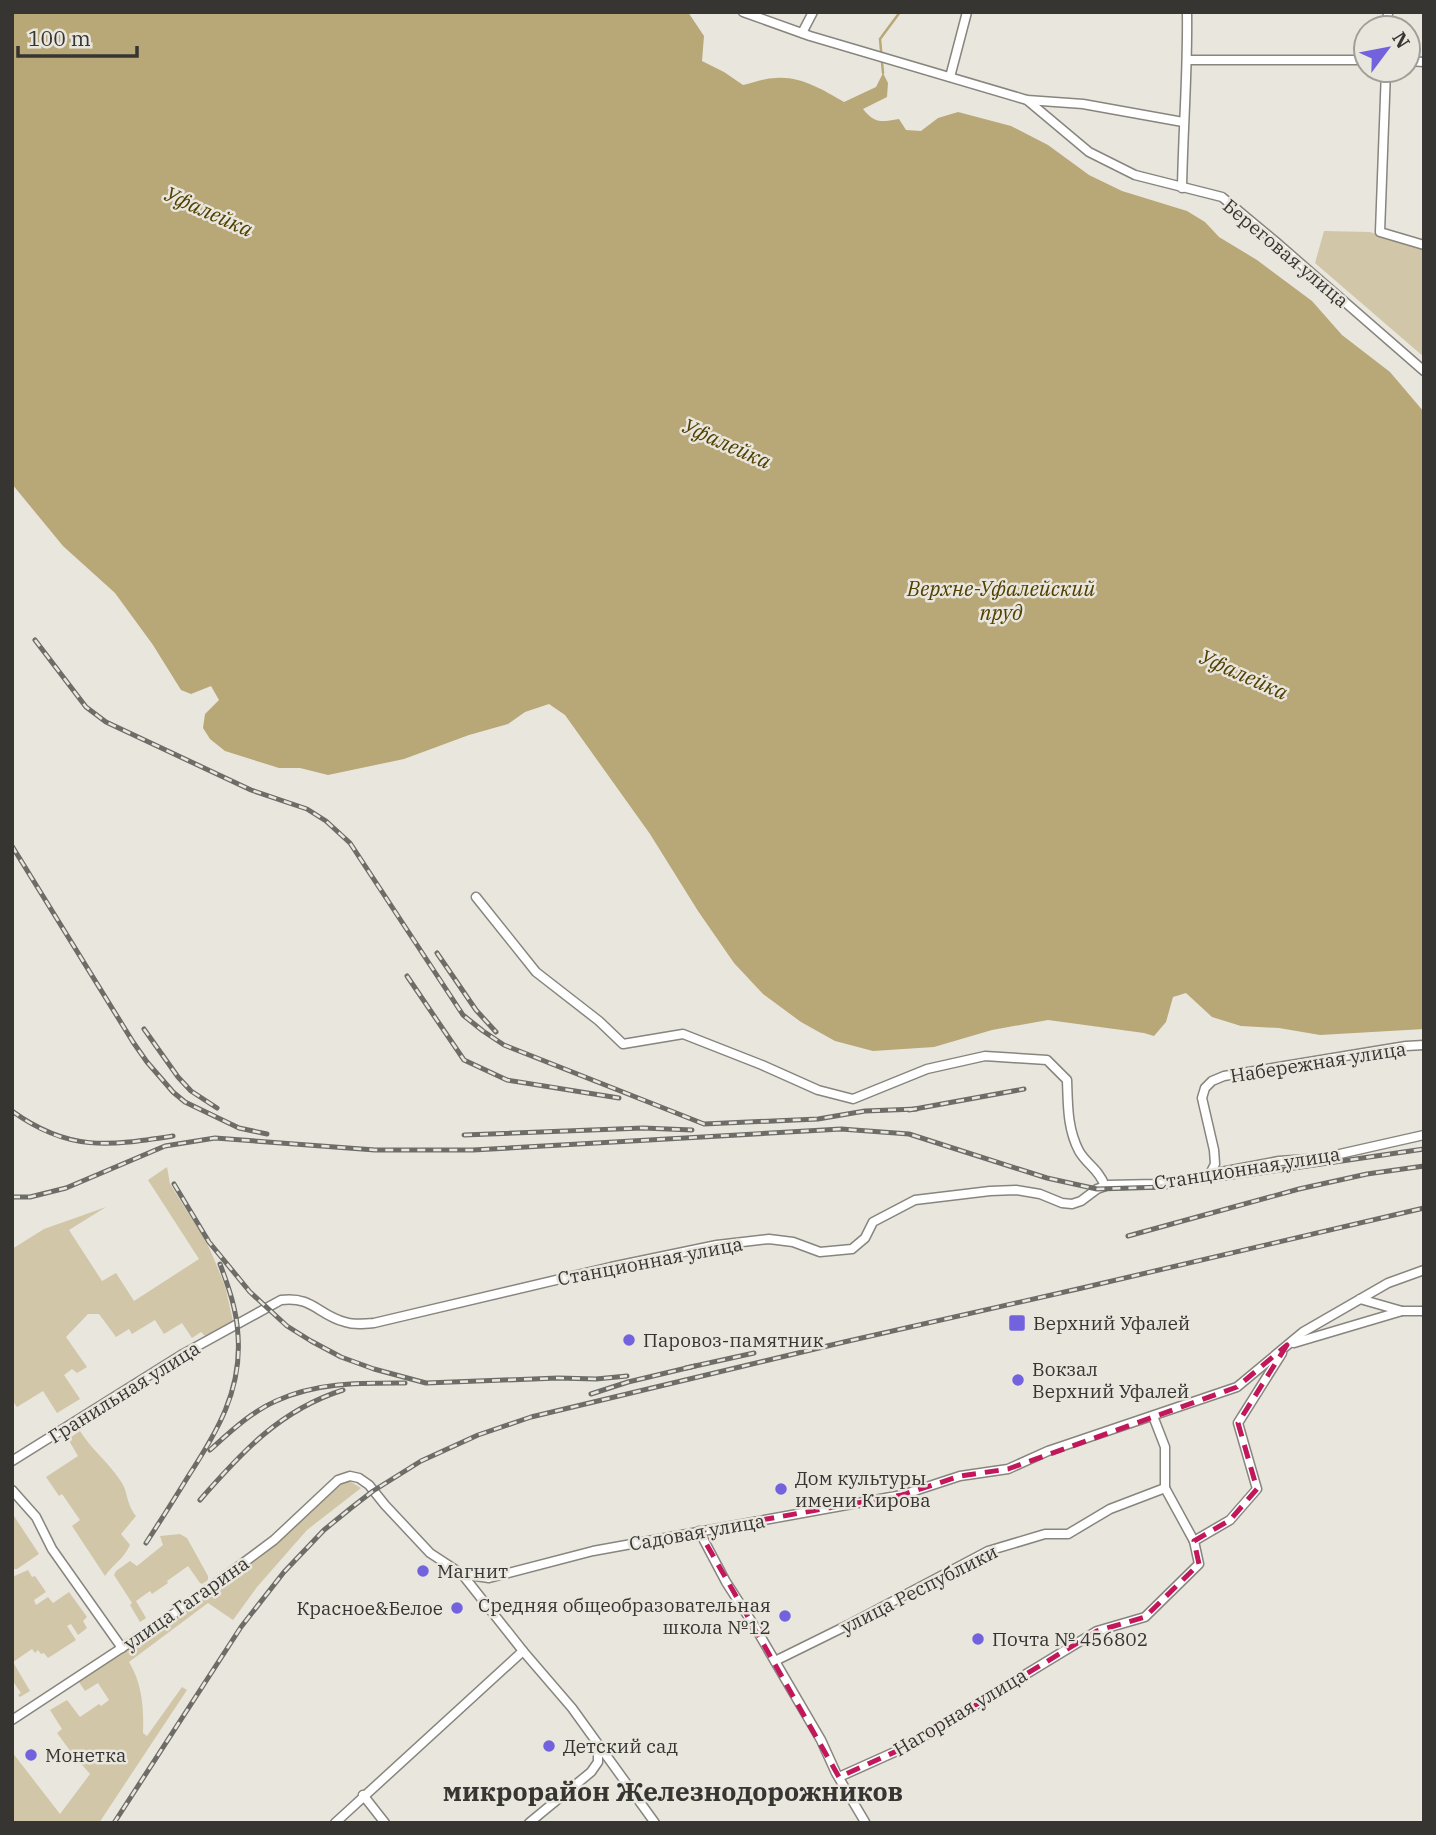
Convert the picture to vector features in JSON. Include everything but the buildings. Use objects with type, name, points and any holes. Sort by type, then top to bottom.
[{"type":"street","name":"Береговая улица","points":[[743,12],[802,33],[1027,100],[1083,104],[1183,122]]},
{"type":"street","points":[[802,33],[813,12]]},
{"type":"street","points":[[950,77],[968,12]]},
{"type":"street","points":[[1182,187],[1187,12]]},
{"type":"street","points":[[1187,60],[1352,60]]},
{"type":"street","points":[[1385,84],[1380,232],[1424,245]]},
{"type":"street","name":"Береговая улица","points":[[1027,100],[1089,152],[1135,175],[1222,197],[1424,371]]},
{"type":"street","points":[[476,897],[536,972],[599,1021],[622,1044],[683,1034],[818,1090],[853,1099],[927,1069],[985,1056],[1047,1060],[1067,1080],[1069,1124],[1079,1152],[1101,1175],[1105,1186]]},
{"type":"street","name":"Набережная улица","points":[[1210,1174],[1216,1164],[1202,1098],[1205,1088],[1212,1081],[1224,1076],[1424,1045]]},
{"type":"street","name":"Станционная улица","points":[[237,1324],[281,1300],[291,1298],[305,1300],[325,1314],[345,1323],[374,1323],[717,1245],[769,1240],[793,1242],[820,1252],[852,1249],[864,1238],[873,1222],[915,1200],[1016,1190],[1072,1204],[1105,1186],[1200,1179],[1210,1174],[1279,1161],[1322,1158],[1424,1135]]},
{"type":"street","points":[[1153,1416],[1165,1447],[1165,1488],[1195,1541],[1230,1520],[1257,1489],[1238,1423],[1287,1345],[1303,1332],[1388,1283],[1424,1270]]},
{"type":"street","points":[[1360,1299],[1402,1311],[1424,1311]]},
{"type":"street","points":[[1287,1345],[1402,1311]]},
{"type":"street","name":"Гранильная улица","points":[[12,1461],[183,1354],[237,1324]]},
{"type":"street","name":"Садовая улица","points":[[462,1574],[489,1578],[593,1551],[902,1495],[960,1476],[1008,1469],[1048,1451],[1237,1387],[1287,1345]]},
{"type":"street","name":"улица Гагарина","points":[[12,1720],[184,1607],[274,1540],[338,1480],[350,1476],[369,1485],[430,1553],[462,1574]]},
{"type":"street","name":"улица Республики","points":[[775,1661],[988,1552],[1045,1534],[1068,1534],[1110,1509],[1165,1488]]},
{"type":"street","points":[[12,1490],[36,1517],[52,1549],[122,1648]]},
{"type":"street","points":[[699,1531],[726,1582],[821,1740],[864,1822]]},
{"type":"street","name":"Нагорная улица","points":[[839,1777],[908,1746],[1097,1631],[1145,1617],[1199,1564],[1195,1541]]},
{"type":"street","points":[[462,1574],[572,1708],[655,1823]]},
{"type":"street","points":[[335,1823],[523,1651]]},
{"type":"street","points":[[529,1823],[591,1772],[598,1762],[598,1745]]},
{"type":"street","points":[[363,1795],[385,1823]]},
{"type":"highlighted area","points":[[1287,1345],[1238,1423],[1257,1489],[1230,1520],[1194,1541],[1199,1564],[1145,1617],[1097,1631],[908,1746],[839,1777],[699,1531],[902,1495],[960,1476],[1008,1469],[1237,1387]]},
{"type":"shaded area","points":[[1324,231],[1370,232],[1424,249],[1424,357],[1315,263]]},
{"type":"shaded area","points":[[167,1167],[170,1184],[206,1241],[214,1259],[225,1286],[233,1321],[205,1336],[201,1332],[192,1338],[182,1323],[164,1334],[155,1320],[132,1334],[129,1329],[116,1337],[99,1314],[88,1314],[66,1337],[87,1367],[77,1373],[72,1369],[64,1375],[80,1399],[57,1413],[43,1391],[17,1407],[12,1400],[12,1249],[44,1229],[106,1207],[69,1230],[102,1281],[116,1273],[134,1301],[199,1259],[148,1180]]},
{"type":"shaded area","points":[[80,1431],[120,1480],[136,1516],[121,1534],[130,1545],[105,1576],[72,1526],[80,1520],[46,1477],[78,1456],[68,1439]]},
{"type":"shaded area","points":[[344,1482],[351,1482],[361,1488],[307,1530],[257,1587],[233,1620],[208,1603],[129,1662],[139,1687],[143,1733],[147,1736],[182,1687],[187,1690],[99,1823],[12,1823],[12,1752],[60,1814],[90,1774],[57,1733],[62,1729],[50,1710],[67,1700],[80,1717],[109,1700],[98,1683],[85,1691],[79,1682],[199,1601]]},
{"type":"shaded area","points":[[12,1513],[39,1554],[17,1569],[12,1569]]},
{"type":"shaded area","points":[[180,1534],[187,1538],[208,1580],[200,1583],[188,1566],[152,1594],[150,1591],[136,1601],[146,1618],[140,1622],[130,1605],[132,1603],[114,1575],[130,1561],[137,1566],[163,1545],[160,1536]]},
{"type":"shaded area","points":[[28,1570],[46,1592],[34,1600],[36,1605],[48,1597],[53,1603],[69,1592],[87,1617],[83,1621],[87,1628],[78,1635],[71,1624],[67,1626],[76,1640],[48,1658],[44,1653],[41,1654],[38,1650],[35,1653],[32,1649],[13,1662],[30,1691],[20,1697],[18,1695],[21,1693],[12,1680],[12,1577]]},
{"type":"water","name":"Верхне-Уфалейский пруд","points":[[12,12],[688,12],[704,36],[702,61],[743,85],[772,78],[794,79],[844,102],[876,87],[883,73],[888,83],[887,97],[863,109],[875,120],[899,119],[906,130],[921,131],[938,118],[958,112],[1011,126],[1048,145],[1089,175],[1122,191],[1187,211],[1205,222],[1219,237],[1257,260],[1312,301],[1342,335],[1390,372],[1424,412],[1424,1029],[1320,1035],[1279,1028],[1241,1026],[1212,1017],[1186,993],[1173,997],[1166,1022],[1154,1036],[1048,1020],[992,1030],[934,1047],[873,1051],[835,1041],[801,1022],[763,994],[734,963],[650,834],[565,715],[549,704],[525,712],[508,724],[404,759],[328,775],[300,768],[279,768],[225,751],[210,739],[203,728],[205,714],[219,700],[211,686],[191,694],[181,690],[153,645],[115,593],[63,546],[12,484]]},
{"type":"waterway","points":[[883,73],[880,39],[900,12]]},
{"type":"railway","points":[[35,640],[86,707],[106,722],[251,790],[307,809],[326,821],[350,843],[463,1015],[504,1045],[704,1124],[818,1119],[865,1111],[917,1109]]},
{"type":"railway","points":[[12,846],[133,1042],[173,1092],[185,1102],[239,1128],[267,1134]]},
{"type":"railway","points":[[437,953],[476,1010],[496,1032]]},
{"type":"railway","points":[[407,976],[464,1060],[507,1080],[619,1098]]},
{"type":"railway","points":[[144,1029],[178,1077],[191,1091],[217,1108]]},
{"type":"railway","points":[[909,1110],[1024,1089]]},
{"type":"railway","points":[[12,1111],[52,1134],[90,1143],[128,1142],[173,1136]]},
{"type":"railway","points":[[464,1135],[643,1128],[692,1130]]},
{"type":"railway","points":[[12,1197],[30,1197],[66,1188],[165,1146],[215,1138],[375,1150],[473,1150],[841,1129],[909,1134],[1047,1178],[1097,1189],[1165,1187],[1424,1149]]},
{"type":"railway","points":[[1128,1236],[1299,1189],[1367,1174],[1424,1166]]},
{"type":"railway","points":[[174,1184],[209,1242],[250,1292],[287,1326],[341,1357],[426,1383],[627,1376]]},
{"type":"railway","points":[[114,1823],[241,1627],[284,1572],[324,1530],[351,1508],[421,1461],[478,1435],[531,1417],[1424,1208]]},
{"type":"railway","points":[[146,1543],[209,1443],[232,1392],[238,1356],[237,1327],[232,1300],[220,1264]]},
{"type":"railway","points":[[686,1368],[754,1353]]},
{"type":"railway","points":[[591,1394],[695,1366]]},
{"type":"railway","points":[[210,1450],[258,1411],[291,1395],[339,1385],[405,1383]]},
{"type":"railway","points":[[200,1500],[231,1465],[264,1434],[300,1409],[343,1390]]},
{"type":"place","name":"Верхний Уфалей","points":[[1017,1323]]},
{"type":"place","name":"Паровоз-памятник","points":[[629,1340]]},
{"type":"place","name":"Вокзал Верхний Уфалей","points":[[1018,1380]]},
{"type":"place","name":"Дом культуры имени Кирова","points":[[781,1489]]},
{"type":"place","name":"Магнит","points":[[423,1571]]},
{"type":"place","name":"Красное&Белое","points":[[457,1608]]},
{"type":"place","name":"Средняя общеобразовательная школа №12","points":[[785,1616]]},
{"type":"place","name":"Почта № 456802","points":[[978,1639]]},
{"type":"place","name":"Детский сад","points":[[549,1746]]},
{"type":"place","name":"Монетка","points":[[31,1755]]},
{"type":"district","name":"микрорайон Железнодорожников","points":[[673,1791]]},
{"type":"water label","name":"Уфалейка","points":[[209,211]]},
{"type":"water label","name":"Уфалейка","points":[[727,443]]},
{"type":"water label","name":"Уфалейка","points":[[1244,674]]}]
